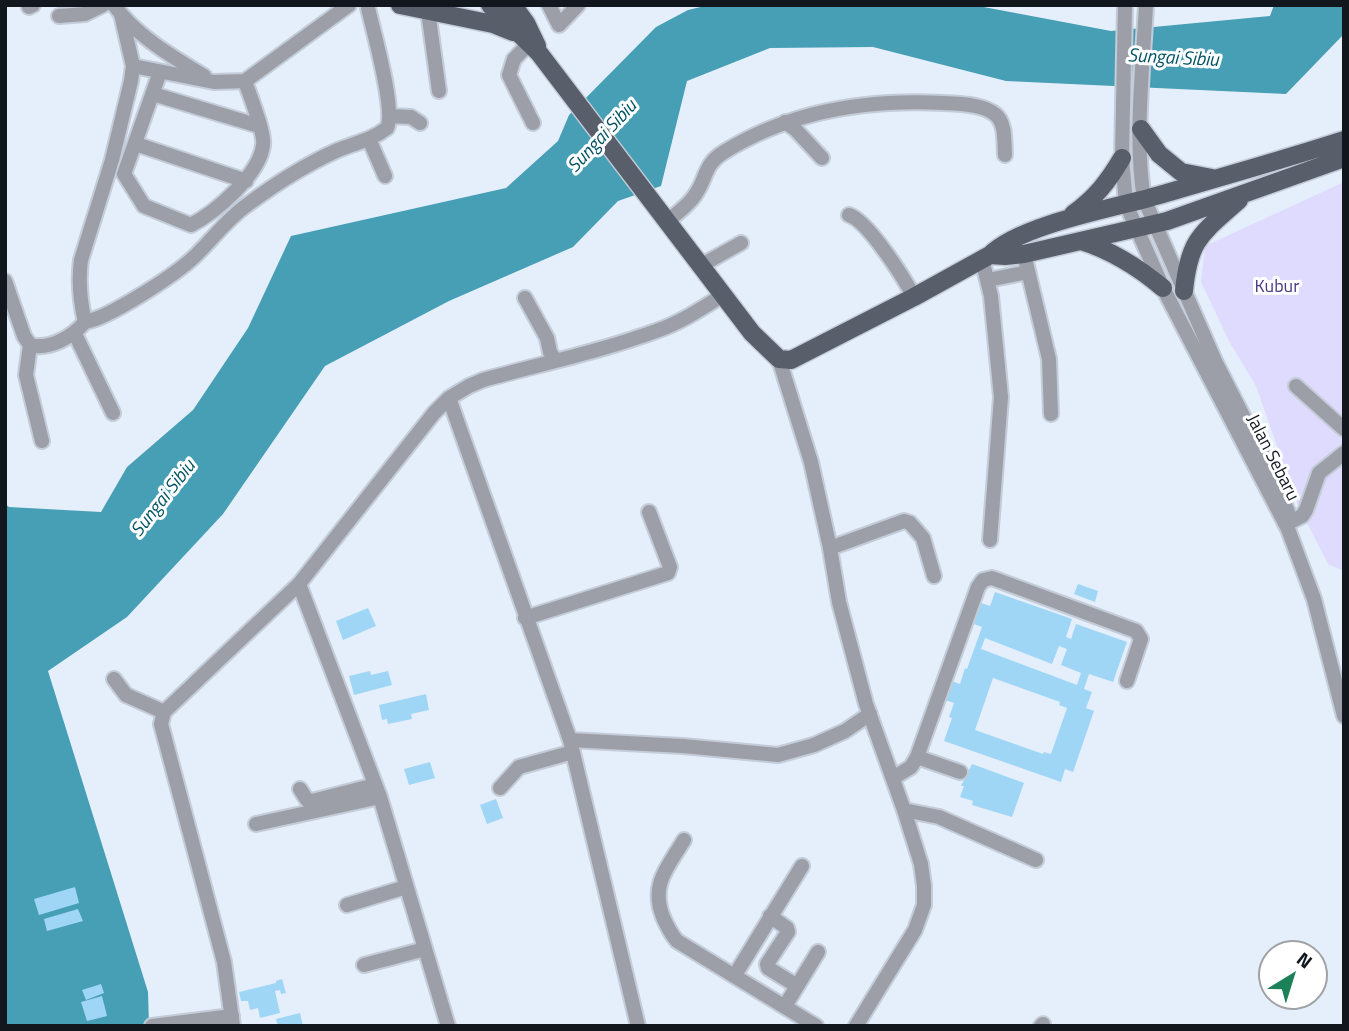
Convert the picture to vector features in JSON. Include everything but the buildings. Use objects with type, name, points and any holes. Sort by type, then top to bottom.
[{"type":"main road","points":[[400,5],[528,32]]},
{"type":"main road","points":[[490,5],[528,32]]},
{"type":"main road","points":[[513,5],[528,32],[575,98],[723,295],[752,333],[779,359],[791,360],[915,297],[986,257],[1012,238],[1344,140]]},
{"type":"main road","points":[[1141,129],[1159,154],[1181,172],[1216,179]]},
{"type":"main road","points":[[1065,221],[1093,200],[1107,184],[1122,158]]},
{"type":"main road","points":[[986,257],[1024,254],[1136,229],[1344,158]]},
{"type":"main road","points":[[1184,292],[1187,264],[1193,246],[1206,230],[1247,193]]},
{"type":"main road","points":[[1081,241],[1121,257],[1163,288]]},
{"type":"street","points":[[59,16],[85,15],[103,5]]},
{"type":"street","points":[[549,5],[559,26],[579,5]]},
{"type":"street","name":"Jalan Sebaru","points":[[1125,5],[1122,158],[1126,204],[1163,288],[1288,529],[1314,599],[1344,716]]},
{"type":"street","name":"Jalan Sebaru","points":[[1146,5],[1141,129],[1144,199],[1216,363],[1265,460],[1320,587],[1344,683]]},
{"type":"street","points":[[30,345],[39,347],[75,334],[85,322],[98,320],[114,311],[183,265],[236,214],[257,198],[338,150],[369,139],[387,128],[390,116],[375,6],[349,6],[245,80],[214,82],[132,66]]},
{"type":"street","points":[[118,10],[168,54],[214,82]]},
{"type":"street","points":[[85,322],[80,302],[80,260],[112,160],[132,66],[118,10]]},
{"type":"street","points":[[428,12],[439,91]]},
{"type":"street","points":[[528,32],[509,75],[533,123]]},
{"type":"street","points":[[160,72],[124,174],[144,206],[191,225],[246,181],[257,164],[264,144],[245,80]]},
{"type":"street","points":[[153,94],[259,126]]},
{"type":"street","points":[[668,220],[695,197],[713,160],[724,152],[785,122],[824,110],[904,101],[969,105],[994,113],[1002,123],[1006,155]]},
{"type":"street","points":[[390,116],[411,117],[420,123]]},
{"type":"street","points":[[785,122],[822,158]]},
{"type":"street","points":[[369,139],[385,176]]},
{"type":"street","points":[[136,144],[246,181]]},
{"type":"street","points":[[112,160],[127,166]]},
{"type":"street","points":[[849,215],[861,221],[898,268],[915,297]]},
{"type":"street","points":[[702,265],[741,243]]},
{"type":"street","points":[[1024,254],[1049,359],[1051,414]]},
{"type":"street","points":[[986,257],[1001,408],[990,540]]},
{"type":"street","points":[[988,280],[1028,272]]},
{"type":"street","points":[[5,281],[11,317],[30,345],[26,375],[42,441]]},
{"type":"street","points":[[152,1026],[233,1021],[224,962],[161,724],[164,712],[299,584],[415,436],[449,398],[483,380],[657,331],[684,319],[723,295]]},
{"type":"street","points":[[525,298],[547,338],[555,360]]},
{"type":"street","points":[[75,334],[113,413]]},
{"type":"street","points":[[779,359],[811,462],[839,602],[870,714],[921,864],[924,886],[924,905],[915,930],[856,1026]]},
{"type":"street","points":[[1296,386],[1344,429]]},
{"type":"street","points":[[449,398],[571,746],[638,1026]]},
{"type":"street","points":[[1292,521],[1302,516],[1306,510],[1319,473],[1344,453]]},
{"type":"street","points":[[525,618],[668,573],[670,567],[649,512]]},
{"type":"street","points":[[830,548],[904,521],[910,523],[923,538],[934,576]]},
{"type":"street","points":[[893,778],[911,767],[917,757],[978,587],[983,580],[992,578],[1136,631],[1141,639],[1127,681]]},
{"type":"street","points":[[299,584],[377,791],[447,1025]]},
{"type":"street","points":[[114,679],[126,695],[164,712]]},
{"type":"street","points":[[500,788],[519,767],[571,746],[683,746],[778,755],[814,745],[845,731],[870,714]]},
{"type":"street","points":[[917,757],[960,772]]},
{"type":"street","points":[[300,789],[307,800],[312,801],[377,791]]},
{"type":"street","points":[[256,824],[377,791]]},
{"type":"street","points":[[904,810],[939,817],[1036,860]]},
{"type":"street","points":[[684,840],[659,883],[657,892],[658,905],[670,933],[677,941],[816,1026]]},
{"type":"street","points":[[735,975],[802,866]]},
{"type":"street","points":[[347,905],[406,887]]},
{"type":"street","points":[[770,916],[787,928],[788,932],[767,964],[768,968],[797,986]]},
{"type":"street","points":[[364,965],[425,949]]},
{"type":"street","points":[[785,1006],[818,952]]},
{"type":"green space","name":"Kubur","points":[[1344,182],[1344,571],[1328,564],[1297,503],[1256,386],[1230,343],[1201,282],[1205,246]]},
{"type":"water","name":"Sungai Sibiu","points":[[709,5],[973,5],[1111,31],[1270,16],[1274,5],[1344,5],[1344,34],[1286,94],[1006,81],[873,47],[770,48],[687,81],[661,186],[618,201],[573,247],[449,301],[325,366],[223,514],[127,617],[48,671],[148,992],[149,1026],[5,1026],[5,504],[9,507],[101,512],[127,467],[193,410],[248,328],[291,236],[506,188],[558,141],[569,115],[656,27],[688,10]]}]
